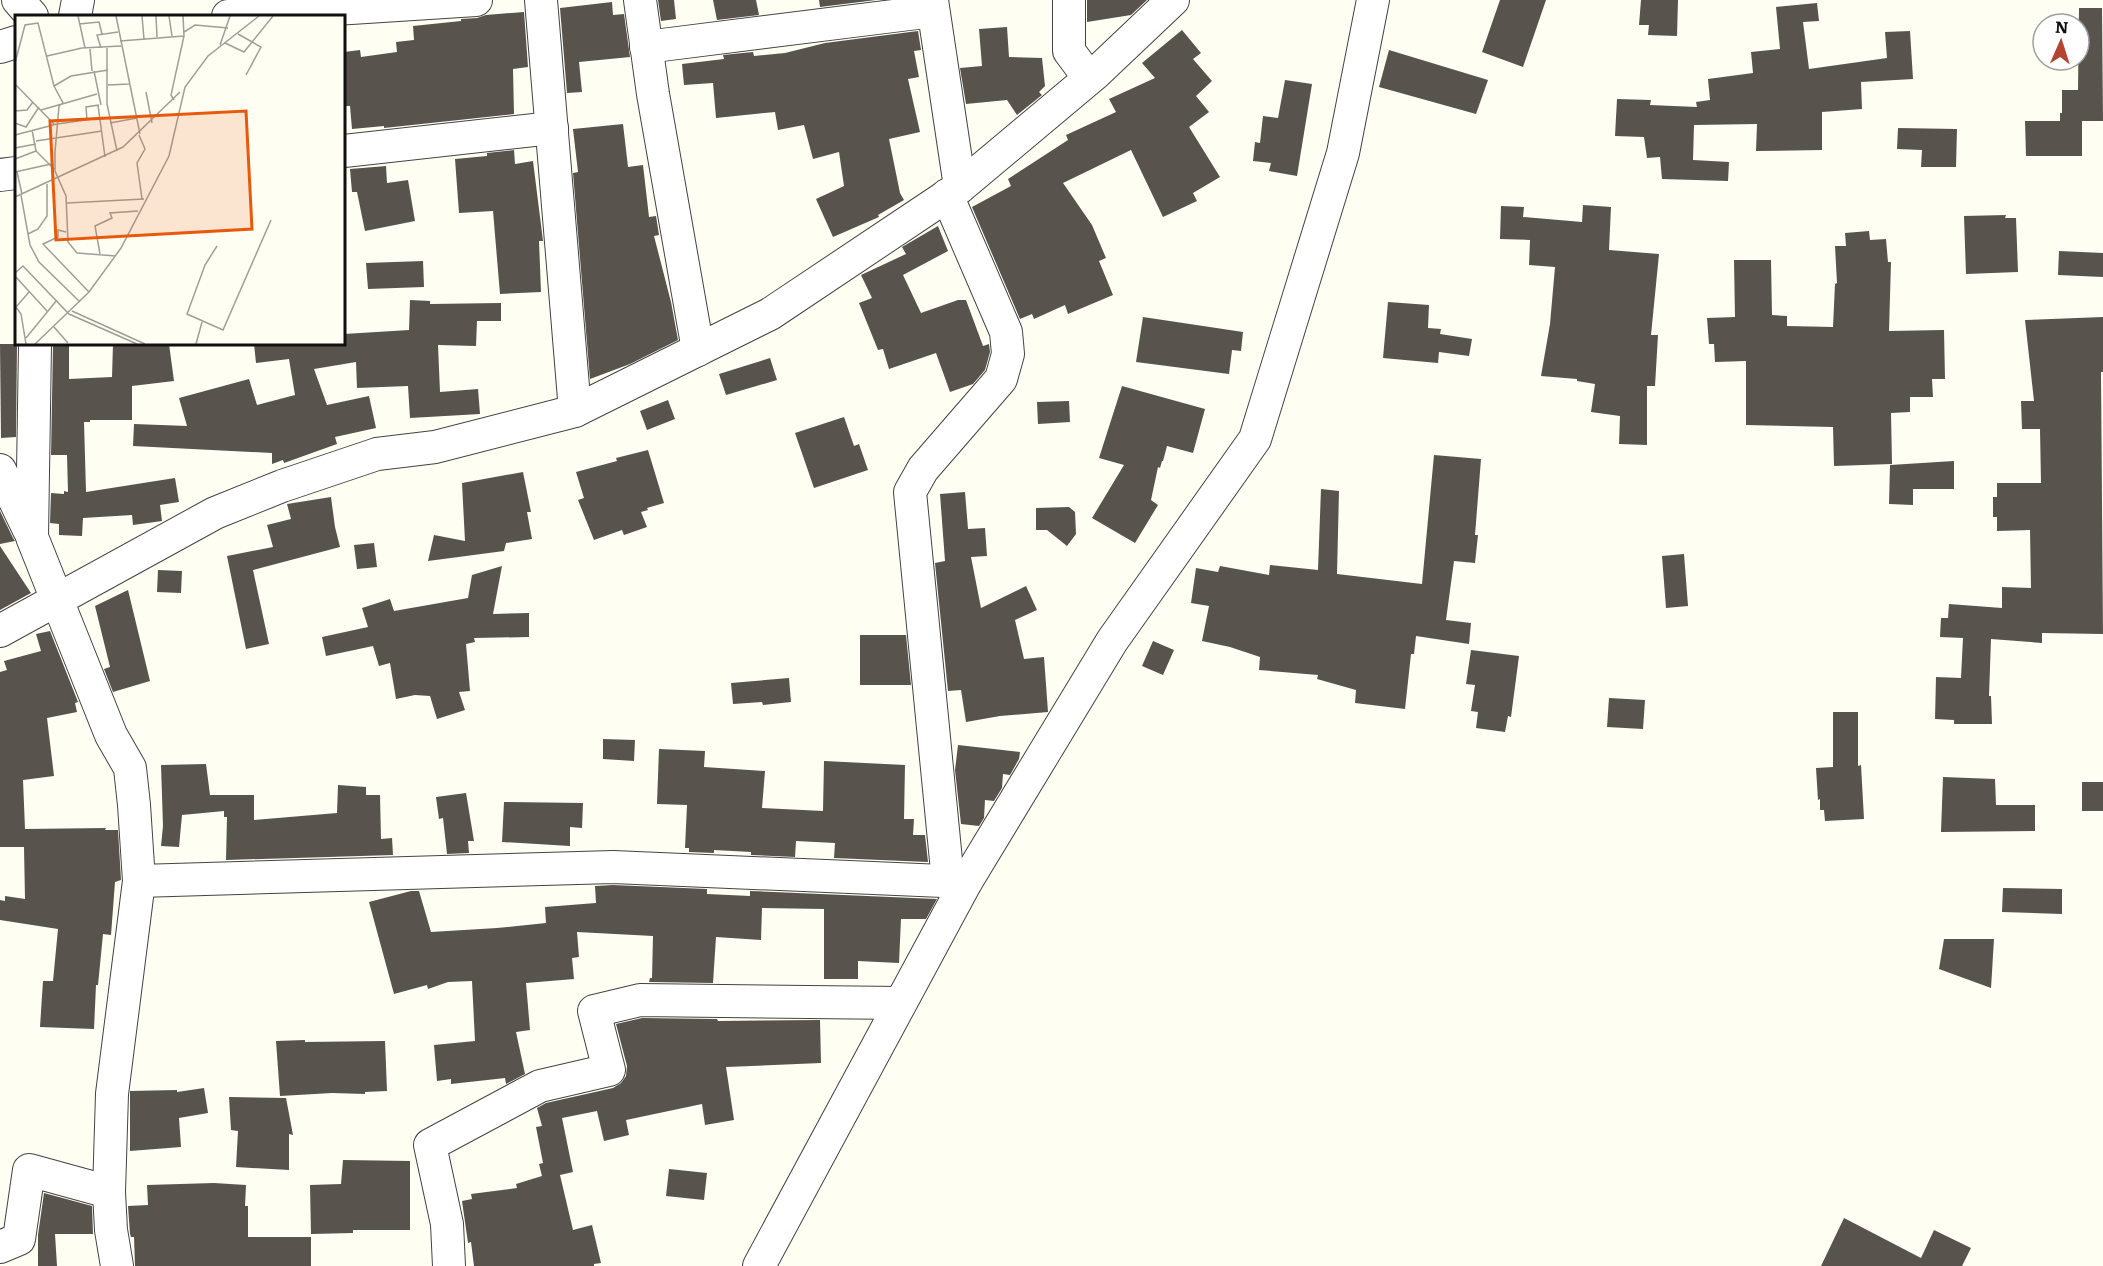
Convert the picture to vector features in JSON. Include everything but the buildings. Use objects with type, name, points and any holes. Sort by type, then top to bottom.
[{"type":"street","points":[[18,0],[31,15]]},
{"type":"street","points":[[75,15],[78,0]]},
{"type":"street","points":[[241,15],[398,3],[476,0]]},
{"type":"street","points":[[541,0],[575,411]]},
{"type":"street","points":[[640,0],[653,94],[698,350]]},
{"type":"street","points":[[1069,0],[1069,51],[1089,78]]},
{"type":"street","points":[[0,632],[215,513],[282,486],[377,454],[435,447],[575,411],[770,314],[954,191],[1089,78],[1173,0]]},
{"type":"street","points":[[759,1266],[900,1003],[957,882],[1112,641],[1255,439],[1343,153],[1373,0]]},
{"type":"street","points":[[646,47],[932,6],[954,191],[1006,332],[1008,354],[1001,380],[924,469],[910,492],[957,882]]},
{"type":"street","points":[[0,47],[15,42]]},
{"type":"street","points":[[345,151],[552,128]]},
{"type":"street","points":[[0,175],[15,173]]},
{"type":"street","points":[[32,537],[35,345]]},
{"type":"street","points":[[0,470],[32,537],[111,735],[130,768],[138,881],[112,1094],[109,1192],[111,1230],[117,1266]]},
{"type":"street","points":[[138,881],[613,867],[957,882]]},
{"type":"street","points":[[449,1266],[447,1224],[430,1145],[540,1086],[609,1070],[594,1011],[640,1000],[900,1003]]},
{"type":"street","points":[[0,1247],[19,1239],[29,1170],[109,1192]]}]
